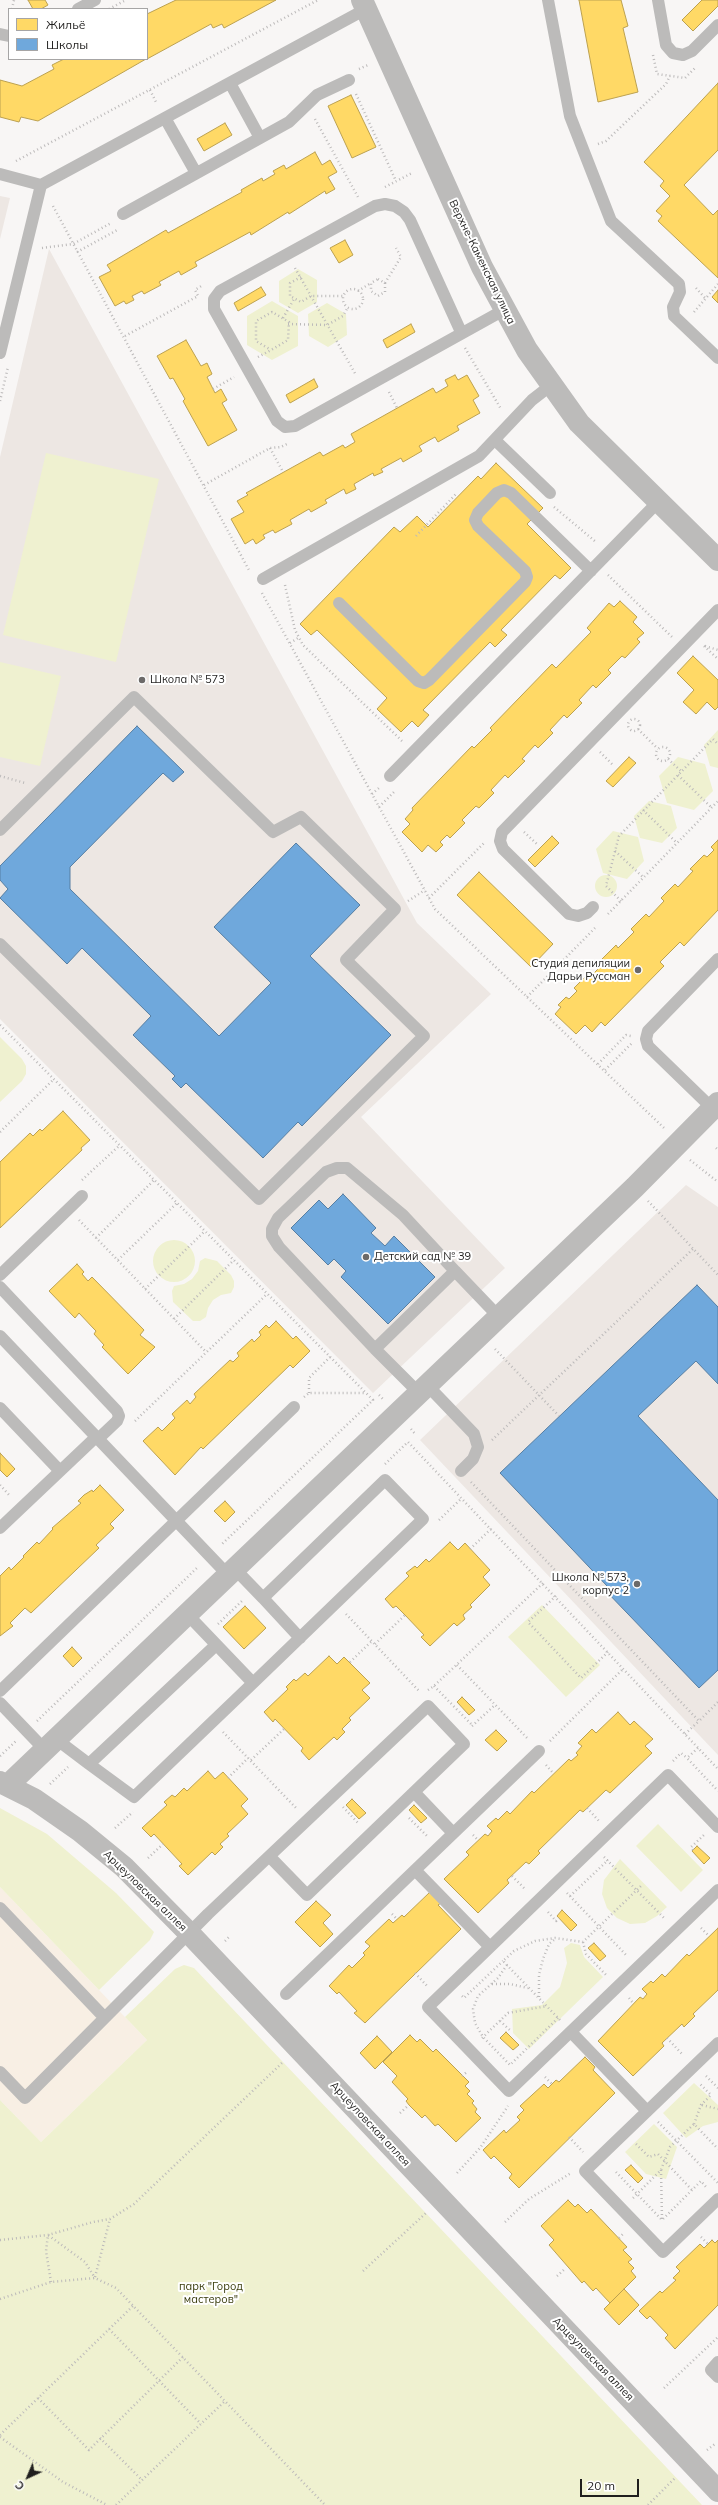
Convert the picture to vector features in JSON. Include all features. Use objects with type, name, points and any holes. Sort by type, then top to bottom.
[{"type":"street","name":"Верхне-Каменская улица","points":[[364,5],[482,268],[504,310],[550,386],[579,422],[718,560]]},
{"type":"street","points":[[4,1784],[50,1745],[635,1187],[716,1106]]},
{"type":"street","name":"Арцеуловская аллея","points":[[4,1784],[34,1799],[80,1831],[124,1867],[189,1933],[692,2463],[716,2486]]},
{"type":"lane","points":[[80,8],[95,0]]},
{"type":"lane","points":[[548,0],[570,116],[611,220],[679,284],[680,292],[673,307],[674,316],[718,358]]},
{"type":"lane","points":[[658,0],[666,45],[673,53],[683,55],[692,51],[718,25]]},
{"type":"lane","points":[[0,174],[41,184],[162,113],[230,83],[364,5]]},
{"type":"lane","points":[[123,214],[289,122],[317,95],[349,80]]},
{"type":"lane","points":[[230,83],[260,138]]},
{"type":"lane","points":[[162,113],[196,174]]},
{"type":"lane","points":[[0,353],[41,184]]},
{"type":"lane","points":[[460,333],[404,212],[395,206],[385,204],[366,211],[220,290],[214,299],[214,309],[277,421],[285,427],[295,426],[460,333],[504,310]]},
{"type":"lane","points":[[259,582],[479,456],[532,400],[550,386]]},
{"type":"lane","points":[[495,440],[550,493]]},
{"type":"lane","points":[[339,603],[418,681],[424,682],[430,680],[525,582],[527,577],[525,571],[478,526],[475,520],[478,513],[498,493],[504,490],[510,493],[594,568]]},
{"type":"lane","points":[[390,776],[658,502]]},
{"type":"lane","points":[[593,907],[587,913],[578,916],[569,914],[503,849],[500,841],[502,832],[718,610]]},
{"type":"lane","points":[[0,830],[134,697],[273,832],[301,817],[395,909],[346,960],[424,1036],[259,1199],[0,944]]},
{"type":"lane","points":[[716,1106],[648,1046],[646,1039],[648,1031],[718,960]]},
{"type":"lane","points":[[461,1471],[473,1459],[478,1447],[474,1434],[376,1349],[279,1247],[272,1236],[272,1229],[278,1218],[326,1172],[337,1168],[347,1168],[403,1215],[499,1317]]},
{"type":"lane","points":[[0,1275],[82,1196]]},
{"type":"lane","points":[[376,1349],[455,1271]]},
{"type":"lane","points":[[0,1287],[118,1411],[119,1416],[117,1421],[60,1471],[0,1528]]},
{"type":"lane","points":[[0,1336],[210,1556],[254,1589],[300,1638]]},
{"type":"lane","points":[[0,1691],[175,1520],[294,1407]]},
{"type":"lane","points":[[0,1408],[60,1471]]},
{"type":"lane","points":[[0,1703],[26,1731],[50,1745],[78,1756],[134,1797],[423,1520],[385,1480],[263,1598]]},
{"type":"lane","points":[[187,1614],[253,1683]]},
{"type":"lane","points":[[89,1764],[216,1645]]},
{"type":"lane","points":[[0,2072],[24,2098],[189,1933],[428,1706],[464,1744],[307,1894],[270,1857]]},
{"type":"lane","points":[[286,1994],[539,1751]]},
{"type":"lane","points":[[718,1827],[668,1775],[428,2007],[510,2091],[718,1890]]},
{"type":"lane","points":[[414,1792],[453,1833]]},
{"type":"lane","points":[[415,1870],[490,1947]]},
{"type":"lane","points":[[0,1908],[104,2017]]},
{"type":"lane","points":[[571,2032],[647,2111]]},
{"type":"lane","points":[[718,2043],[585,2171],[663,2252],[718,2199]]},
{"type":"lane","points":[[718,2362],[711,2370],[718,2377]]},
{"type":"path","points":[[110,8],[124,0]]},
{"type":"path","points":[[16,161],[318,0]]},
{"type":"path","points":[[598,144],[606,142],[666,84],[670,76]]},
{"type":"path","points":[[349,80],[396,181]]},
{"type":"path","points":[[150,90],[162,113]]},
{"type":"path","points":[[307,104],[366,211]]},
{"type":"path","points":[[596,138],[601,152]]},
{"type":"path","points":[[406,176],[412,173]]},
{"type":"path","points":[[51,202],[125,336],[204,485],[259,582],[290,644],[435,909],[662,1126]]},
{"type":"path","points":[[36,251],[46,246],[73,244],[123,214]]},
{"type":"path","points":[[371,283],[371,291],[378,296],[385,292],[385,283],[401,257],[396,248]]},
{"type":"path","points":[[297,270],[363,388]]},
{"type":"path","points":[[301,277],[290,283],[290,296],[294,299],[301,302],[311,296],[344,296]]},
{"type":"path","points":[[357,291],[378,279],[385,283]]},
{"type":"path","points":[[693,311],[718,284]]},
{"type":"path","points":[[695,287],[706,298]]},
{"type":"path","points":[[353,289],[362,294],[362,304],[353,310],[344,304],[344,296],[344,294],[353,289]]},
{"type":"path","points":[[283,318],[294,299]]},
{"type":"path","points":[[288,324],[327,324],[343,316],[348,307]]},
{"type":"path","points":[[272,312],[283,318],[288,324],[288,340],[272,350],[256,341],[256,321],[272,312]]},
{"type":"path","points":[[125,336],[147,324]]},
{"type":"path","points":[[460,333],[502,412]]},
{"type":"path","points":[[213,389],[248,370]]},
{"type":"path","points":[[270,448],[283,472]]},
{"type":"path","points":[[204,485],[223,474]]},
{"type":"path","points":[[550,493],[551,504],[608,553]]},
{"type":"path","points":[[416,536],[456,494]]},
{"type":"path","points":[[282,568],[298,638],[414,753]]},
{"type":"path","points":[[594,568],[682,647]]},
{"type":"path","points":[[290,644],[298,638]]},
{"type":"path","points":[[704,646],[718,650]]},
{"type":"path","points":[[714,655],[718,659]]},
{"type":"path","points":[[632,719],[639,721],[640,727],[638,729],[636,732],[630,730],[628,724],[632,719]]},
{"type":"path","points":[[638,729],[658,749]]},
{"type":"path","points":[[621,901],[606,886],[618,836],[713,739],[718,744]]},
{"type":"path","points":[[660,746],[669,748],[671,756],[668,758],[665,762],[657,760],[655,752],[660,746]]},
{"type":"path","points":[[668,758],[681,771]]},
{"type":"path","points":[[678,775],[712,808]]},
{"type":"path","points":[[0,776],[43,787]]},
{"type":"path","points":[[604,918],[718,801]]},
{"type":"path","points":[[643,810],[677,843]]},
{"type":"path","points":[[429,898],[484,842],[500,841]]},
{"type":"path","points":[[615,850],[644,878]]},
{"type":"path","points":[[395,909],[425,890]]},
{"type":"path","points":[[528,997],[599,924]]},
{"type":"path","points":[[0,1025],[373,1400],[0,1756]]},
{"type":"path","points":[[598,1064],[626,1035],[646,1039]]},
{"type":"path","points":[[605,1070],[630,1044],[646,1039]]},
{"type":"path","points":[[0,1132],[54,1079]]},
{"type":"path","points":[[697,1167],[718,1182]]},
{"type":"path","points":[[96,1238],[154,1180]]},
{"type":"path","points":[[635,1187],[718,1275]]},
{"type":"path","points":[[118,1260],[177,1203]]},
{"type":"path","points":[[69,1209],[206,1352]]},
{"type":"path","points":[[145,1289],[205,1231]]},
{"type":"path","points":[[478,1447],[496,1438],[693,1249]]},
{"type":"path","points":[[174,1319],[234,1260]]},
{"type":"path","points":[[132,1424],[267,1294]]},
{"type":"path","points":[[481,1334],[559,1416]]},
{"type":"path","points":[[309,1393],[309,1378],[330,1357]]},
{"type":"path","points":[[294,1407],[309,1393],[366,1393]]},
{"type":"path","points":[[379,1470],[408,1442],[556,1596],[718,1769]]},
{"type":"path","points":[[461,1471],[699,1721]]},
{"type":"path","points":[[470,1549],[491,1529]]},
{"type":"path","points":[[206,1635],[254,1589]]},
{"type":"path","points":[[556,1596],[528,1622],[581,1678],[608,1652]]},
{"type":"path","points":[[336,1603],[421,1693],[428,1706]]},
{"type":"path","points":[[374,1644],[405,1615]]},
{"type":"path","points":[[350,1662],[372,1641]]},
{"type":"path","points":[[457,1665],[539,1751],[624,1668]]},
{"type":"path","points":[[434,1686],[473,1726]]},
{"type":"path","points":[[685,1734],[718,1702]]},
{"type":"path","points":[[459,1739],[495,1705]]},
{"type":"path","points":[[213,1721],[308,1820]]},
{"type":"path","points":[[228,1778],[284,1728]]},
{"type":"path","points":[[687,1758],[698,1748]]},
{"type":"path","points":[[676,1758],[682,1753],[718,1790]]},
{"type":"path","points":[[34,1799],[78,1756]]},
{"type":"path","points":[[333,1797],[369,1834]]},
{"type":"path","points":[[398,1807],[438,1848]]},
{"type":"path","points":[[587,1808],[600,1822]]},
{"type":"path","points":[[148,1858],[163,1844]]},
{"type":"path","points":[[604,1856],[665,1920]]},
{"type":"path","points":[[570,1896],[608,1860]]},
{"type":"path","points":[[557,1883],[638,1967]]},
{"type":"path","points":[[583,1942],[642,1885]]},
{"type":"path","points":[[696,1923],[709,1936]]},
{"type":"path","points":[[506,1965],[491,1984],[478,1996],[473,2009],[475,2023],[483,2037],[510,2064],[559,2019],[503,1961],[514,1951],[535,1941],[556,1938],[583,1942]]},
{"type":"path","points":[[539,1998],[539,1975],[543,1959],[549,1944],[556,1938]]},
{"type":"path","points":[[583,1942],[586,1954],[606,1975]]},
{"type":"path","points":[[415,1973],[433,1992]]},
{"type":"path","points":[[491,1984],[510,1984],[529,1988]]},
{"type":"path","points":[[478,2042],[508,2013],[547,2006]]},
{"type":"path","points":[[500,2021],[511,2031]]},
{"type":"path","points":[[667,2038],[688,2060]]},
{"type":"path","points":[[0,2240],[48,2235],[93,2222],[110,2220],[134,2204],[298,2048]]},
{"type":"path","points":[[703,2073],[718,2088]]},
{"type":"path","points":[[662,2220],[661,2170],[670,2147],[694,2124],[701,2105],[711,2095],[700,2084]]},
{"type":"path","points":[[457,2173],[480,2148],[510,2102]]},
{"type":"path","points":[[400,2113],[409,2105]]},
{"type":"path","points":[[701,2105],[718,2110]]},
{"type":"path","points":[[647,2111],[718,2184]]},
{"type":"path","points":[[694,2124],[718,2149]]},
{"type":"path","points":[[569,2138],[588,2157]]},
{"type":"path","points":[[635,2142],[649,2157],[658,2154],[692,2190]]},
{"type":"path","points":[[632,2199],[661,2170]]},
{"type":"path","points":[[505,2222],[529,2199],[573,2171]]},
{"type":"path","points":[[616,2172],[662,2220]]},
{"type":"path","points":[[662,2220],[701,2181]]},
{"type":"path","points":[[363,2271],[429,2210]]},
{"type":"path","points":[[95,2278],[110,2220]]},
{"type":"path","points":[[48,2235],[85,2262],[95,2278]]},
{"type":"path","points":[[48,2235],[46,2251],[51,2282]]},
{"type":"path","points":[[557,2276],[566,2268]]},
{"type":"path","points":[[0,2300],[51,2282],[95,2278],[116,2288],[325,2505]]},
{"type":"path","points":[[107,2505],[63,2482],[0,2436],[133,2306]]},
{"type":"path","points":[[109,2329],[201,2424]]},
{"type":"path","points":[[664,2388],[718,2337]]},
{"type":"path","points":[[38,2398],[89,2450],[183,2357]]},
{"type":"path","points":[[116,2505],[225,2401]]},
{"type":"path","points":[[100,2438],[142,2480]]},
{"type":"path","points":[[648,2505],[692,2463]]},
{"type":"shaded area","points":[[0,196],[10,198],[0,239]]},
{"type":"shaded area","name":"Школа № 573","points":[[49,249],[417,923],[491,994],[361,1117],[505,1268],[373,1393],[0,1019],[0,457]]},
{"type":"shaded area","name":"Школа № 573, корпус 2","points":[[686,1185],[718,1207],[718,1755],[420,1440]]},
{"type":"shaded area","points":[[0,1887],[147,2040],[41,2142],[0,2100]]},
{"type":"green space","points":[[298,269],[317,280],[317,302],[298,313],[279,302],[279,281]]},
{"type":"green space","points":[[272,301],[298,316],[298,346],[272,360],[247,345],[247,316]]},
{"type":"green space","points":[[327,303],[346,314],[347,335],[328,347],[309,336],[308,314]]},
{"type":"green space","points":[[46,453],[159,479],[116,662],[3,635]]},
{"type":"green space","points":[[0,662],[61,676],[40,766],[0,757]]},
{"type":"green space","points":[[718,730],[718,768],[710,766],[704,745]]},
{"type":"green space","points":[[678,757],[705,764],[713,791],[694,810],[667,803],[659,776]]},
{"type":"green space","points":[[649,801],[671,806],[677,828],[662,843],[640,838],[634,816]]},
{"type":"green space","points":[[613,831],[638,837],[644,861],[627,879],[603,873],[596,849]]},
{"type":"green space","points":[[606,875],[614,878],[617,886],[614,894],[606,897],[598,894],[595,886],[598,878]]},
{"type":"green space","points":[[0,1037],[22,1059],[26,1066],[26,1074],[22,1081],[0,1102]]},
{"type":"green space","points":[[174,1240],[189,1246],[195,1261],[189,1276],[174,1282],[159,1276],[153,1261],[159,1246]]},
{"type":"green space","points":[[205,1258],[217,1261],[231,1275],[234,1281],[234,1287],[231,1293],[221,1295],[213,1300],[208,1308],[206,1317],[200,1321],[193,1321],[173,1302],[172,1291],[174,1286],[184,1284],[192,1279],[198,1271],[200,1261]]},
{"type":"green space","points":[[542,1605],[600,1665],[566,1697],[508,1637]]},
{"type":"green space","points":[[0,1808],[47,1834],[116,1893],[154,1932],[150,1940],[99,1990],[0,1887]]},
{"type":"green space","points":[[658,1824],[703,1870],[681,1892],[636,1846]]},
{"type":"green space","points":[[620,1859],[667,1907],[657,1916],[645,1923],[630,1924],[617,1918],[607,1908],[602,1894],[604,1880]]},
{"type":"green space","points":[[571,1943],[580,1945],[584,1957],[603,1977],[529,2049],[513,2033],[512,2009],[542,2005],[560,1987],[567,1963],[564,1948]]},
{"type":"green space","name":"парк \"Город мастеров\"","points":[[184,1965],[194,1968],[702,2505],[0,2505],[0,2100],[41,2142],[147,2040],[125,2017],[175,1969]]},
{"type":"green space","points":[[694,2083],[718,2105],[718,2122],[703,2126],[686,2138],[663,2113]]},
{"type":"green space","points":[[654,2124],[677,2147],[666,2179],[646,2174],[625,2152]]},
{"type":"building: Жильё","points":[[28,0],[45,0],[48,5],[43,8],[32,8]]},
{"type":"building: Жильё","points":[[176,0],[276,0],[224,28],[222,24],[213,28],[211,24],[148,58],[148,14]]},
{"type":"building: Жильё","points":[[579,0],[621,0],[628,26],[623,28],[638,92],[598,102]]},
{"type":"building: Жильё","points":[[702,0],[718,0],[718,6],[693,31],[682,20]]},
{"type":"building: Жильё","points":[[62,60],[144,60],[38,121],[21,117],[19,122],[0,117],[0,80],[22,86],[54,69],[52,65]]},
{"type":"building: Жильё","points":[[718,83],[718,150],[684,185],[713,215],[718,210],[718,278],[658,221],[662,216],[656,211],[670,196],[660,186],[664,181],[644,162]]},
{"type":"building: Жильё","points":[[351,95],[376,147],[352,158],[328,106]]},
{"type":"building: Жильё","points":[[225,123],[232,135],[204,151],[197,139]]},
{"type":"building: Жильё","points":[[315,152],[322,165],[330,160],[337,172],[328,177],[335,189],[326,194],[325,191],[289,214],[288,212],[251,235],[250,232],[195,262],[197,266],[181,275],[179,271],[159,282],[161,285],[144,294],[142,291],[132,296],[134,300],[126,304],[124,301],[115,306],[99,277],[111,271],[107,265],[166,230],[168,233],[242,192],[241,190],[262,178],[263,181],[275,174],[273,171],[284,165],[286,169]]},
{"type":"building: Жильё","points":[[345,240],[353,255],[339,263],[330,248]]},
{"type":"building: Жильё","points":[[261,287],[266,295],[238,311],[234,303]]},
{"type":"building: Жильё","points":[[718,290],[718,303],[712,297]]},
{"type":"building: Жильё","points":[[411,324],[415,332],[387,348],[383,340]]},
{"type":"building: Жильё","points":[[186,340],[201,366],[207,363],[212,374],[207,377],[215,393],[221,389],[227,400],[222,403],[237,430],[208,446],[183,401],[185,399],[173,378],[170,379],[157,356]]},
{"type":"building: Жильё","points":[[455,375],[458,380],[467,375],[479,396],[473,400],[480,413],[457,426],[459,430],[438,442],[435,437],[419,446],[422,451],[403,462],[401,458],[381,469],[383,472],[374,476],[373,473],[354,484],[356,489],[346,494],[344,489],[325,500],[327,503],[311,512],[309,509],[290,520],[292,524],[275,533],[273,530],[263,535],[265,538],[256,544],[253,539],[245,544],[231,519],[244,512],[237,501],[248,495],[246,493],[320,452],[323,456],[343,445],[345,448],[355,442],[351,434],[433,388],[436,393],[448,386],[445,380]]},
{"type":"building: Жильё","points":[[314,379],[318,387],[290,403],[286,395]]},
{"type":"building: Жильё","points":[[496,463],[543,508],[527,524],[571,568],[560,579],[555,575],[501,630],[507,635],[495,647],[490,642],[423,710],[429,715],[418,727],[412,721],[401,732],[377,709],[387,698],[317,630],[311,635],[300,624],[394,527],[400,532],[417,516],[428,527],[478,476],[481,479]]},
{"type":"building: Жильё","points":[[620,601],[637,617],[633,622],[644,633],[637,639],[640,642],[625,658],[622,656],[608,670],[611,673],[596,688],[593,685],[579,700],[582,703],[567,718],[564,715],[550,730],[553,733],[538,748],[535,745],[522,759],[525,761],[508,778],[505,775],[491,790],[494,793],[479,808],[476,806],[462,820],[465,823],[450,838],[447,835],[440,842],[443,845],[436,852],[428,845],[422,852],[402,832],[410,824],[405,819],[413,810],[412,808],[472,746],[474,748],[492,730],[490,728],[552,664],[556,668],[591,632],[587,628],[609,603],[614,607]]},
{"type":"building: Жильё","points":[[693,656],[718,680],[718,707],[715,710],[707,702],[696,714],[683,702],[694,690],[677,673]]},
{"type":"building: Жильё","points":[[629,757],[636,763],[613,787],[606,781]]},
{"type":"building: Жильё","points":[[552,836],[559,843],[535,867],[528,860]]},
{"type":"building: Жильё","points":[[718,840],[718,910],[684,946],[680,942],[660,962],[664,966],[605,1026],[601,1022],[592,1032],[585,1025],[576,1034],[555,1014],[561,1007],[558,1005],[566,997],[569,999],[577,991],[574,988],[587,975],[589,978],[605,962],[602,959],[616,945],[618,948],[634,932],[631,929],[646,914],[649,917],[664,901],[661,898],[675,884],[678,887],[693,871],[690,869],[704,855],[707,857],[714,850],[711,847]]},
{"type":"building: Жильё","points":[[479,872],[553,944],[531,967],[457,895]]},
{"type":"building: Жильё","points":[[63,1111],[90,1140],[81,1148],[82,1150],[0,1228],[0,1162],[30,1133],[33,1136],[40,1129],[42,1131]]},
{"type":"building: Жильё","points":[[77,1264],[84,1272],[82,1274],[88,1281],[92,1277],[144,1330],[140,1335],[155,1347],[128,1374],[102,1347],[104,1345],[94,1334],[96,1331],[79,1313],[75,1318],[49,1291]]},
{"type":"building: Жильё","points":[[276,1321],[293,1339],[296,1336],[310,1351],[293,1368],[290,1365],[203,1449],[201,1447],[175,1475],[143,1441],[158,1427],[162,1431],[175,1418],[172,1414],[187,1400],[190,1404],[196,1397],[194,1394],[230,1360],[233,1362],[239,1356],[237,1353],[252,1339],[254,1342],[261,1335],[259,1332],[266,1325],[269,1328]]},
{"type":"building: Жильё","points":[[0,1453],[15,1469],[7,1477],[0,1470]]},
{"type":"building: Жильё","points":[[100,1485],[124,1510],[110,1524],[114,1528],[96,1545],[99,1548],[31,1613],[25,1608],[10,1623],[13,1626],[0,1636],[0,1576],[9,1567],[11,1570],[37,1542],[39,1544],[53,1529],[52,1528],[81,1503],[78,1501],[84,1495],[92,1490],[93,1492]]},
{"type":"building: Жильё","points":[[225,1501],[235,1512],[225,1522],[214,1511]]},
{"type":"building: Жильё","points":[[450,1542],[458,1550],[465,1543],[490,1570],[483,1577],[490,1585],[470,1605],[472,1607],[463,1615],[465,1619],[457,1626],[454,1623],[430,1646],[421,1637],[424,1635],[405,1615],[396,1606],[393,1608],[385,1599],[409,1576],[406,1573],[415,1566],[417,1568],[426,1559],[429,1562]]},
{"type":"building: Жильё","points":[[245,1606],[266,1628],[244,1649],[223,1627]]},
{"type":"building: Жильё","points":[[72,1647],[82,1658],[73,1667],[63,1656]]},
{"type":"building: Жильё","points":[[329,1656],[337,1664],[344,1657],[370,1683],[362,1690],[370,1698],[349,1718],[351,1720],[342,1729],[345,1732],[337,1740],[334,1737],[309,1760],[301,1751],[303,1748],[275,1719],[273,1722],[264,1712],[288,1689],[286,1687],[294,1679],[296,1681],[305,1673],[308,1676]]},
{"type":"building: Жильё","points":[[462,1697],[475,1710],[469,1715],[457,1702]]},
{"type":"building: Жильё","points":[[618,1712],[630,1725],[634,1721],[653,1739],[645,1746],[652,1753],[610,1793],[606,1790],[583,1812],[580,1810],[538,1851],[540,1853],[529,1864],[526,1862],[507,1880],[509,1883],[478,1913],[444,1879],[469,1855],[466,1852],[485,1834],[488,1836],[492,1831],[487,1826],[496,1818],[498,1820],[507,1811],[510,1814],[532,1791],[534,1793],[569,1759],[571,1761],[578,1755],[576,1753],[582,1746],[578,1743],[592,1729],[596,1733]]},
{"type":"building: Жильё","points":[[496,1730],[507,1741],[497,1751],[485,1740]]},
{"type":"building: Жильё","points":[[208,1771],[215,1779],[223,1772],[248,1799],[241,1806],[248,1814],[227,1834],[229,1836],[220,1844],[223,1847],[215,1855],[212,1852],[188,1875],[179,1866],[182,1864],[154,1834],[151,1837],[142,1828],[167,1805],[164,1802],[172,1795],[175,1797],[184,1788],[187,1791]]},
{"type":"building: Жильё","points":[[352,1799],[366,1813],[359,1819],[346,1805]]},
{"type":"building: Жильё","points":[[414,1805],[427,1818],[421,1823],[409,1810]]},
{"type":"building: Жильё","points":[[697,1846],[710,1858],[704,1864],[692,1851]]},
{"type":"building: Жильё","points":[[430,1892],[441,1903],[438,1905],[461,1929],[365,2023],[354,2013],[357,2011],[339,1992],[337,1994],[329,1986],[349,1965],[352,1968],[365,1955],[363,1953],[370,1946],[365,1942],[389,1919],[393,1923],[402,1915],[404,1917]]},
{"type":"building: Жильё","points":[[316,1901],[331,1915],[323,1923],[333,1934],[320,1947],[295,1922]]},
{"type":"building: Жильё","points":[[562,1910],[577,1925],[571,1931],[557,1916]]},
{"type":"building: Жильё","points":[[718,1928],[718,1990],[693,2014],[695,2016],[684,2027],[682,2024],[662,2043],[664,2046],[633,2076],[598,2041],[640,1997],[643,1999],[647,1994],[642,1989],[651,1981],[653,1983],[662,1974],[665,1977],[687,1954],[689,1956]]},
{"type":"building: Жильё","points":[[594,1943],[606,1956],[600,1961],[588,1948]]},
{"type":"building: Жильё","points":[[506,2032],[519,2045],[513,2050],[500,2038]]},
{"type":"building: Жильё","points":[[410,2035],[417,2042],[420,2039],[433,2052],[436,2049],[469,2082],[465,2086],[470,2091],[467,2094],[474,2101],[472,2103],[477,2109],[475,2112],[481,2118],[456,2142],[438,2124],[435,2126],[425,2115],[422,2118],[409,2105],[406,2101],[408,2099],[392,2082],[397,2076],[383,2062]]},
{"type":"building: Жильё","points":[[377,2036],[392,2052],[375,2069],[360,2053]]},
{"type":"building: Жильё","points":[[585,2057],[595,2067],[593,2070],[615,2093],[519,2188],[509,2178],[512,2174],[494,2156],[491,2159],[483,2150],[504,2130],[506,2133],[520,2120],[517,2117],[524,2110],[520,2106],[544,2084],[548,2088],[556,2080],[559,2082]]},
{"type":"building: Жильё","points":[[631,2165],[643,2178],[638,2183],[625,2170]]},
{"type":"building: Жильё","points":[[568,2200],[575,2207],[578,2204],[587,2213],[591,2209],[627,2247],[623,2250],[632,2259],[628,2262],[634,2268],[631,2271],[636,2277],[610,2303],[596,2288],[593,2291],[584,2281],[582,2283],[549,2245],[554,2240],[541,2226]]},
{"type":"building: Жильё","points":[[712,2240],[715,2243],[718,2240],[718,2305],[675,2349],[665,2338],[668,2335],[650,2316],[647,2319],[639,2311],[660,2291],[662,2293],[676,2280],[673,2278],[680,2271],[676,2267],[700,2244],[704,2248]]},
{"type":"building: Жильё","points":[[624,2289],[639,2305],[619,2325],[604,2309]]},
{"type":"building: Школы","points":[[137,726],[184,772],[173,782],[163,773],[70,867],[70,889],[219,1036],[271,983],[214,927],[296,843],[360,905],[310,956],[391,1035],[302,1126],[298,1122],[263,1158],[186,1083],[181,1088],[172,1079],[175,1076],[133,1035],[151,1016],[82,948],[67,964],[0,898],[8,889],[0,880],[0,866]]},
{"type":"building: Школы","points":[[343,1194],[376,1228],[371,1233],[385,1246],[394,1236],[435,1277],[388,1324],[341,1277],[346,1271],[334,1259],[328,1265],[291,1228],[319,1200],[328,1209]]},
{"type":"building: Школы","points":[[697,1285],[718,1307],[718,1384],[696,1361],[638,1416],[718,1500],[718,1670],[699,1688],[604,1589],[607,1586],[500,1473]]},
{"type":"place","name":"Школа № 573","points":[[142,680]]},
{"type":"place","name":"Студия депиляции Дарьи Руссман","points":[[638,970]]},
{"type":"place","name":"Детский сад № 39","points":[[366,1257]]},
{"type":"place","name":"Школа № 573, корпус 2","points":[[637,1584]]}]
